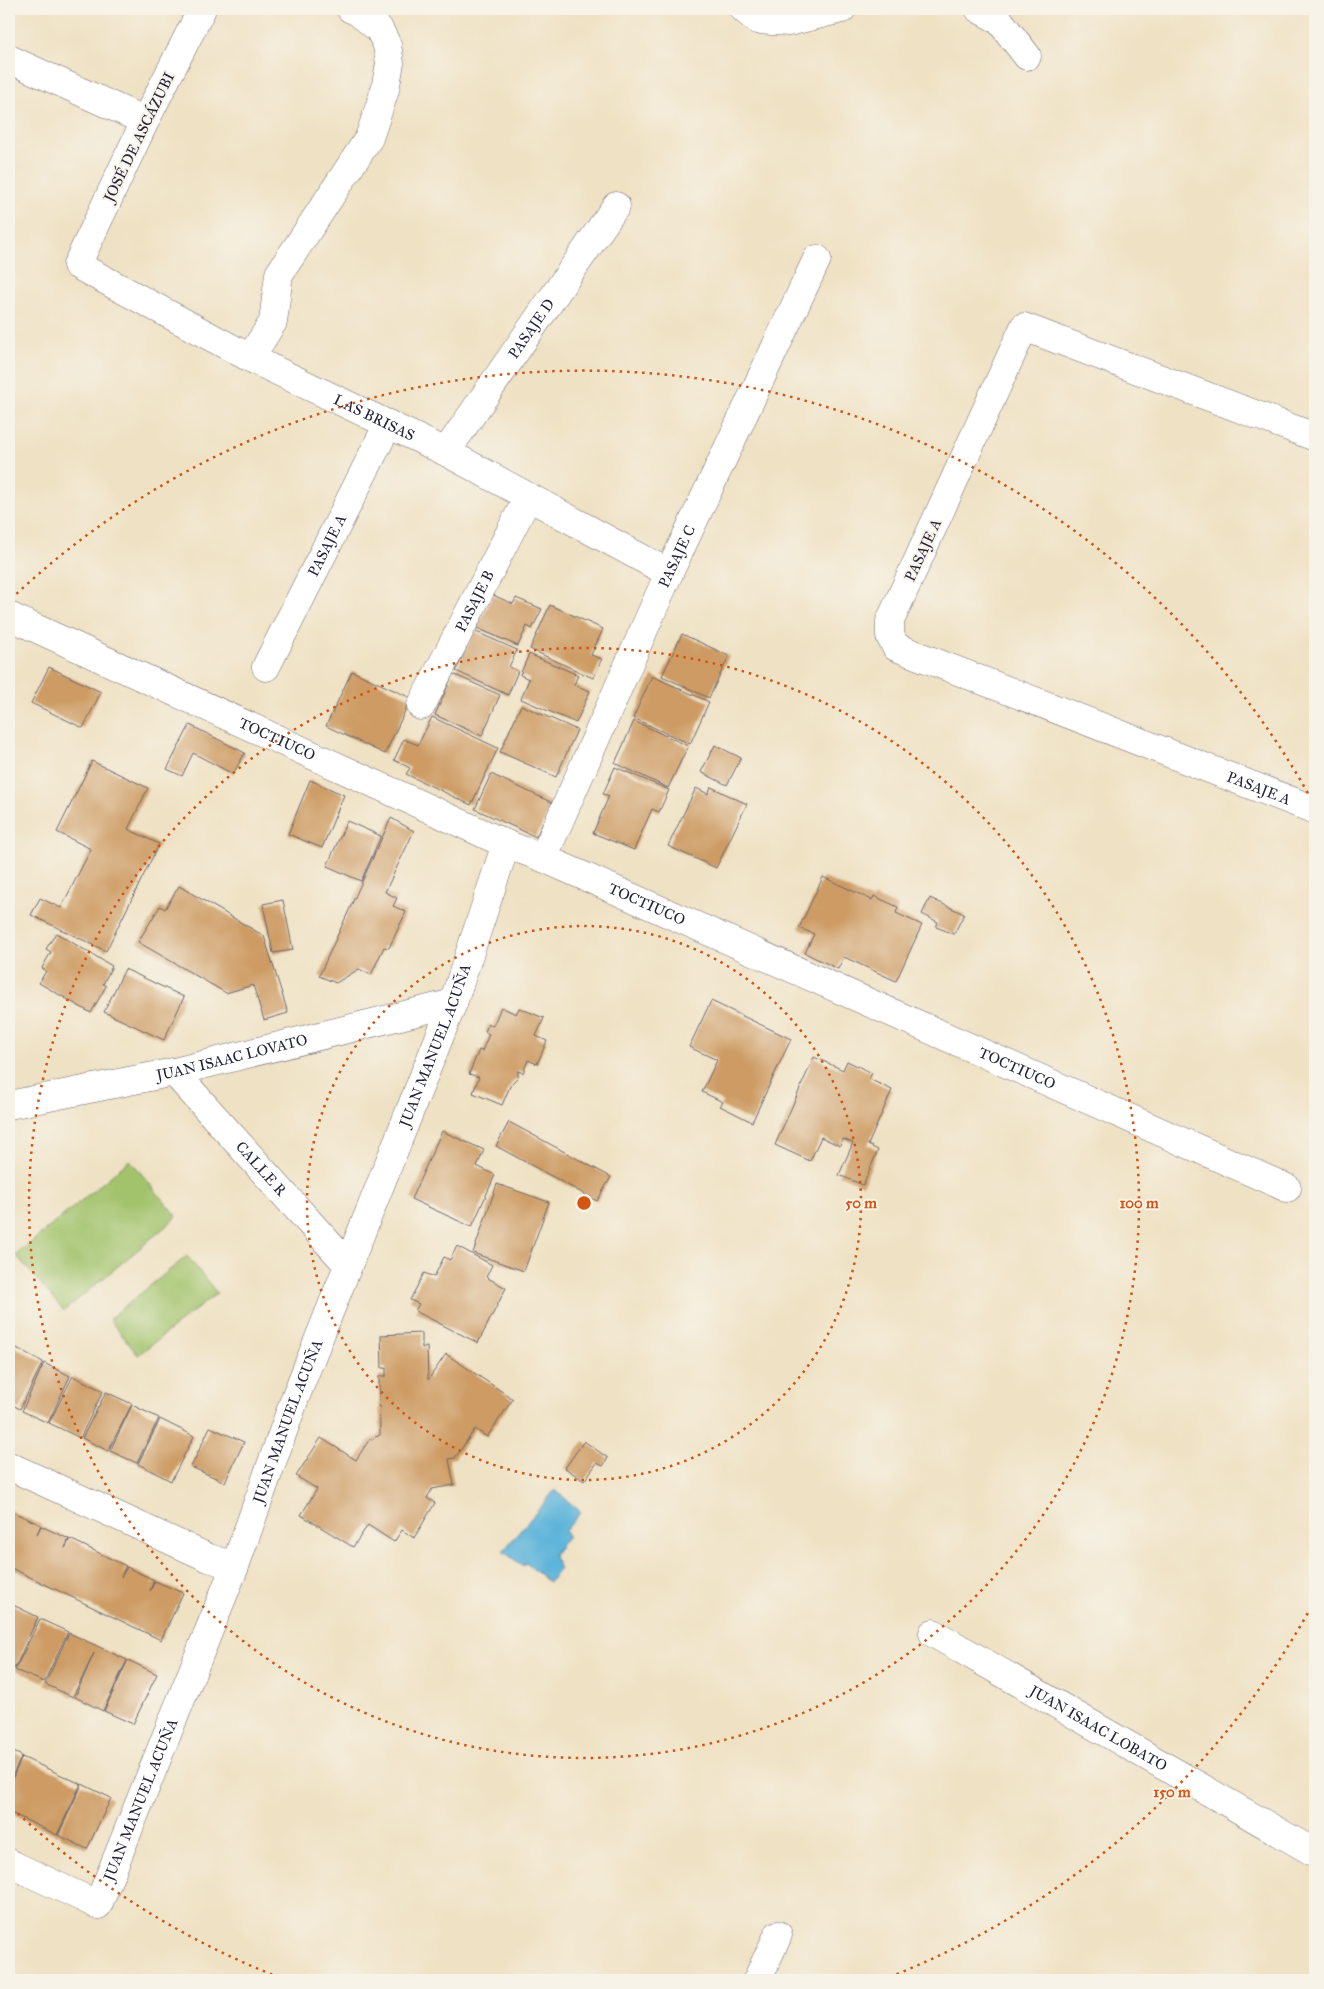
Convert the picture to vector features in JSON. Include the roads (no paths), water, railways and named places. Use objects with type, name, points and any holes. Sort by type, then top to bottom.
[{"type":"street","name":"JOSÉ DE ASCÁZUBI","points":[[77,265],[145,122],[202,9]]},
{"type":"street","points":[[250,358],[273,322],[279,274],[369,138],[385,90],[390,63],[387,45],[379,29],[358,12],[351,9]]},
{"type":"street","points":[[744,9],[757,20],[789,22],[842,9]]},
{"type":"street","points":[[979,9],[1000,20],[1027,56]]},
{"type":"street","points":[[9,59],[145,122]]},
{"type":"street","name":"PASAJE D","points":[[446,452],[616,206]]},
{"type":"street","name":"PASAJE C","points":[[543,858],[669,573],[817,259]]},
{"type":"street","name":"LAS BRISAS","points":[[77,265],[250,358],[446,452],[669,573]]},
{"type":"street","name":"PASAJE A","points":[[1315,437],[1024,327],[890,621],[890,636],[896,647],[1315,810]]},
{"type":"street","name":"PASAJE A","points":[[266,667],[388,424]]},
{"type":"street","name":"PASAJE B","points":[[421,706],[528,497]]},
{"type":"street","name":"TOCTIUCO","points":[[9,616],[506,844],[543,858],[1287,1188]]},
{"type":"street","name":"JUAN MANUEL ACUÑA","points":[[9,1864],[98,1904],[235,1566],[295,1398],[453,1003],[506,844]]},
{"type":"street","name":"JUAN ISAAC LOVATO","points":[[9,1105],[174,1072],[453,1003]]},
{"type":"street","name":"CALLE R","points":[[174,1072],[348,1265]]},
{"type":"street","points":[[9,1466],[209,1558],[235,1566]]},
{"type":"street","name":"JUAN ISAAC LOBATO","points":[[933,1633],[1315,1853]]},
{"type":"street","points":[[756,1980],[778,1935]]},
{"type":"water","points":[[555,1490],[581,1512],[565,1531],[568,1536],[553,1555],[560,1569],[549,1582],[526,1563],[523,1566],[503,1551]]}]
